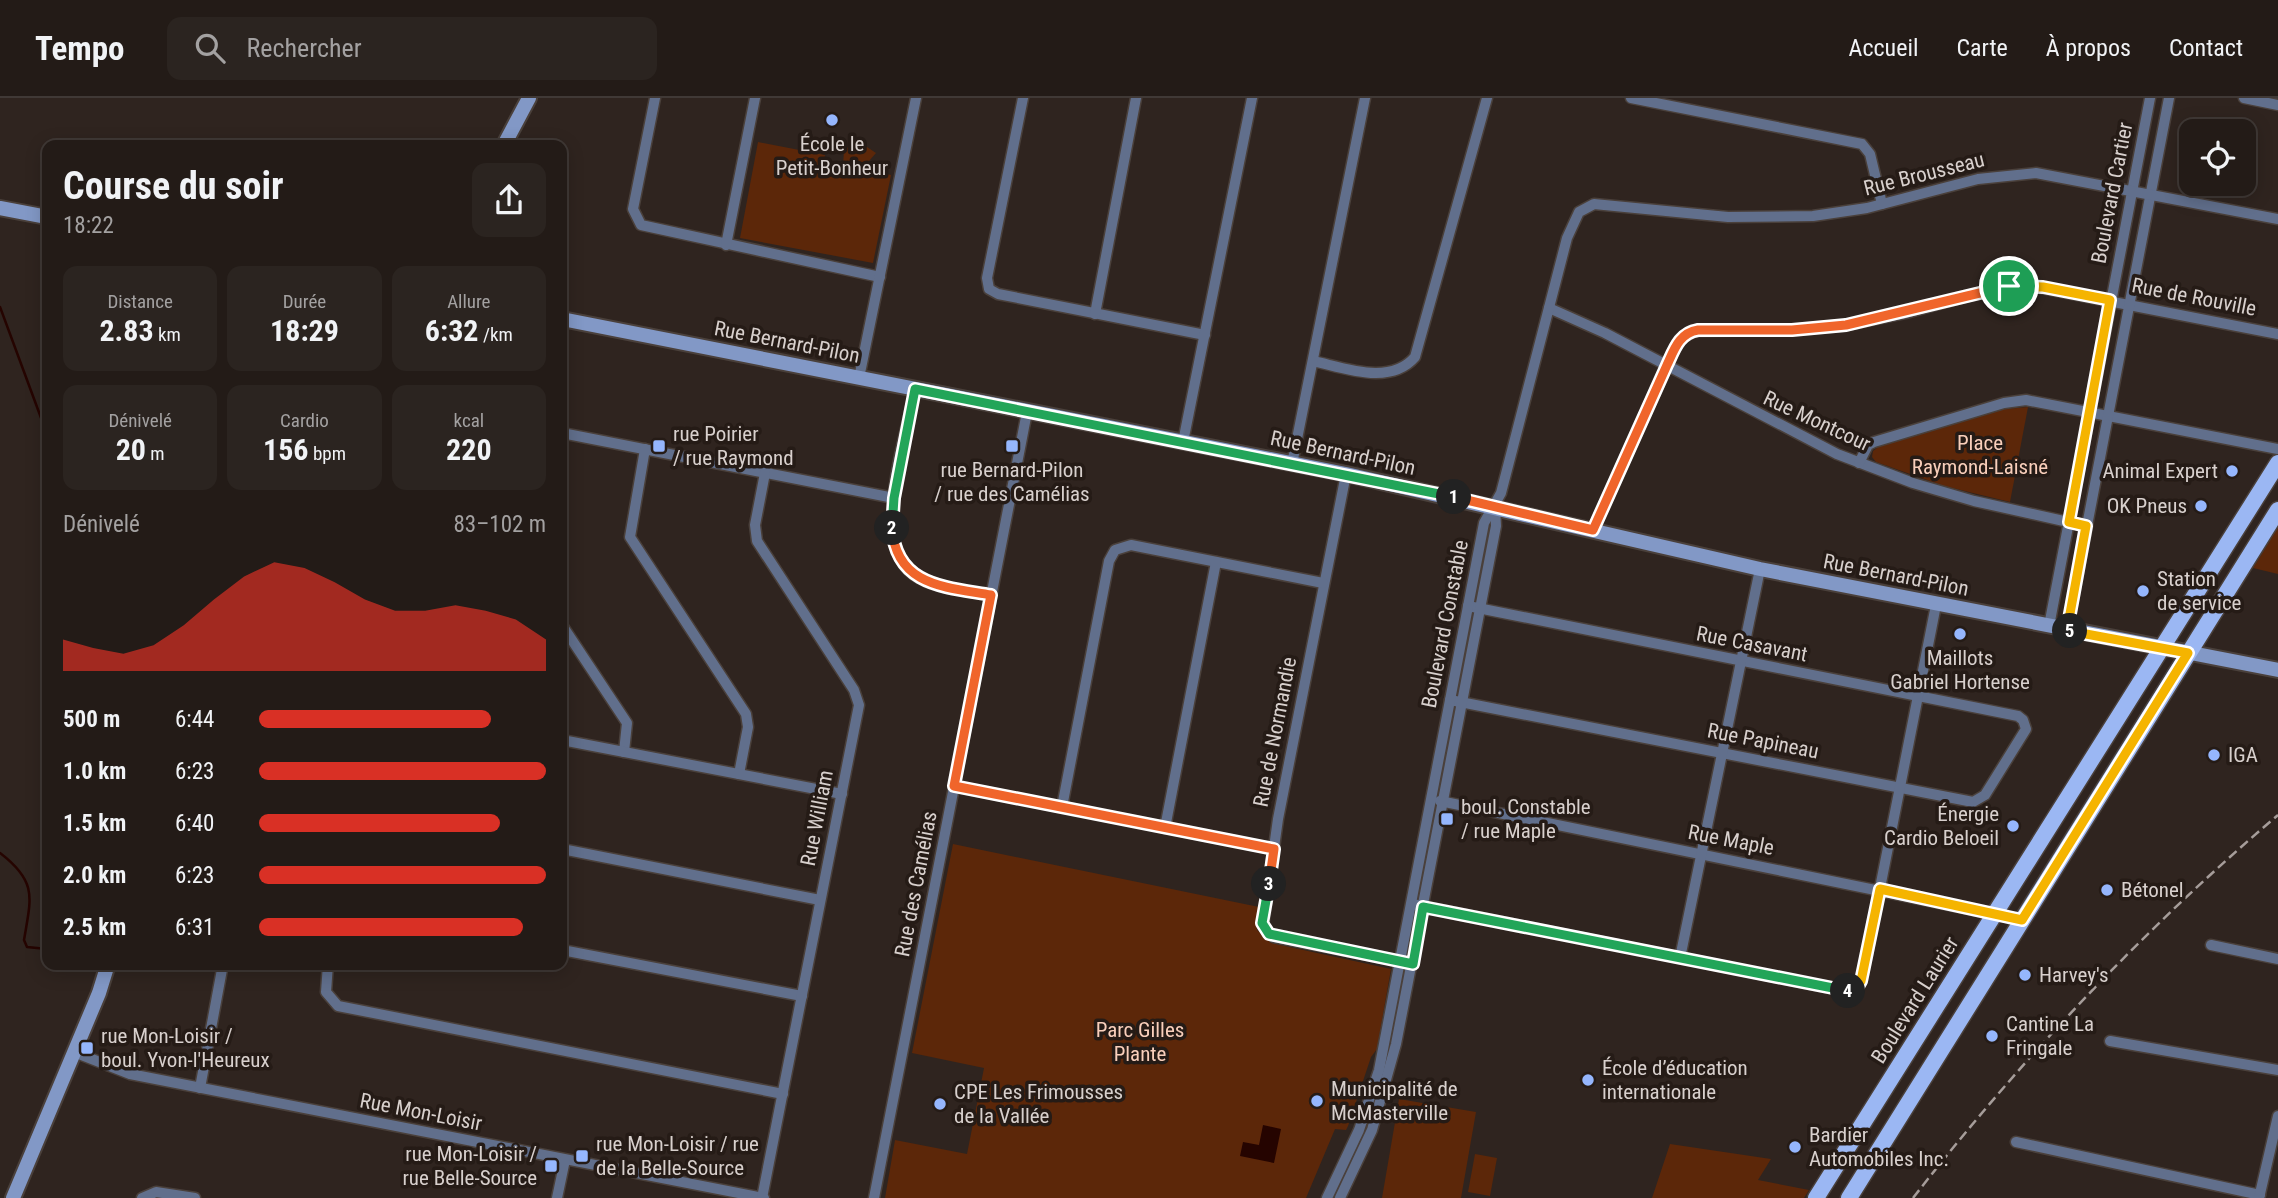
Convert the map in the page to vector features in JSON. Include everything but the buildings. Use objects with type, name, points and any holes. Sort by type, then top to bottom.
[{"type":"main road","points":[[507,140],[529,98]]},
{"type":"main road","points":[[0,208],[42,216]]},
{"type":"main road","name":"Rue Bernard-Pilon","points":[[567,320],[1346,474],[1760,569],[2188,653],[2277,667]]},
{"type":"main road","name":"Boulevard Laurier","points":[[1816,1198],[2278,463]]},
{"type":"main road","points":[[1849,1198],[2278,510]]},
{"type":"main road","points":[[13,1198],[106,970]]},
{"type":"street","points":[[655,98],[633,209],[635,218],[646,228],[880,277]]},
{"type":"street","points":[[726,245],[755,98]]},
{"type":"street","points":[[859,378],[916,98]]},
{"type":"street","points":[[1023,98],[988,286],[998,295],[1205,335]]},
{"type":"street","points":[[1094,314],[1136,98]]},
{"type":"street","points":[[1184,442],[1252,98]]},
{"type":"street","points":[[1292,464],[1365,98]]},
{"type":"street","points":[[1313,361],[1385,374],[1402,369],[1415,357],[1487,98]]},
{"type":"street","points":[[1631,98],[1862,144],[1870,151],[1882,204]]},
{"type":"street","name":"Boulevard Cartier","points":[[2049,626],[2150,98]]},
{"type":"street","name":"Boulevard Cartier","points":[[2067,630],[2169,98]]},
{"type":"street","points":[[2244,98],[2278,105]]},
{"type":"street","name":"Rue Brousseau","points":[[1549,308],[1567,238],[1578,212],[1598,204],[1728,217],[1780,218],[1835,214],[1978,179],[2026,173],[2047,174],[2278,219]]},
{"type":"street","name":"Rue de Rouville","points":[[1667,365],[1682,337],[1694,330],[1792,330],[1846,325],[2018,286],[2043,287],[2278,334]]},
{"type":"street","points":[[1494,507],[1501,493],[1549,308]]},
{"type":"street","name":"Rue Montcour","points":[[1549,308],[1667,365],[1781,427],[1859,463],[1974,501],[2086,526]]},
{"type":"street","points":[[1593,530],[1667,365]]},
{"type":"street","points":[[915,389],[894,498],[893,542],[898,557],[907,570],[934,584],[991,595]]},
{"type":"street","points":[[1859,463],[1868,445],[1874,442],[2004,403],[2026,400],[2278,449]]},
{"type":"street","name":"Rue des Camélias","points":[[874,1198],[1027,412]]},
{"type":"street","points":[[567,434],[894,498]]},
{"type":"street","points":[[645,449],[630,537],[746,715],[748,724],[740,775]]},
{"type":"street","name":"Rue William","points":[[763,1198],[859,709],[858,698],[757,541],[755,525],[765,472]]},
{"type":"street","name":"Rue de Normandie","points":[[1346,474],[1262,923],[1267,933],[1413,964]]},
{"type":"street","name":"Boulevard Constable","points":[[1327,1198],[1359,1130],[1388,1058],[1412,904],[1484,523],[1494,507]]},
{"type":"street","name":"Boulevard Constable","points":[[1340,1198],[1371,1130],[1413,964],[1496,526],[1494,507]]},
{"type":"street","points":[[1062,807],[1111,554],[1128,545],[1324,583]]},
{"type":"street","points":[[1165,828],[1216,562]]},
{"type":"street","points":[[1680,958],[1760,569]]},
{"type":"street","points":[[1412,904],[1840,990],[1854,989],[1862,979],[1936,604]]},
{"type":"street","name":"Rue Casavant","points":[[1468,607],[2018,716],[2026,724]]},
{"type":"street","points":[[567,633],[627,723],[624,752]]},
{"type":"street","name":"Rue Papineau","points":[[1450,700],[1899,788],[1979,801],[2023,735],[2026,724]]},
{"type":"street","points":[[567,741],[842,794]]},
{"type":"street","points":[[954,786],[1274,849]]},
{"type":"street","name":"Rue Maple","points":[[1431,799],[2022,920]]},
{"type":"street","points":[[567,850],[820,900]]},
{"type":"street","points":[[2211,945],[2278,959]]},
{"type":"street","points":[[567,951],[802,996]]},
{"type":"street","points":[[200,1088],[222,970]]},
{"type":"street","points":[[328,970],[327,995],[341,1007],[783,1094]]},
{"type":"street","points":[[2110,1041],[2278,1070]]},
{"type":"street","name":"Rue Mon-Loisir","points":[[74,1052],[118,1070],[200,1088],[763,1198]]},
{"type":"street","points":[[2016,1142],[2260,1197],[2276,1135],[2278,1116]]},
{"type":"street","points":[[557,1198],[565,1160]]},
{"type":"street","points":[[142,1198],[160,1192],[195,1198]]},
{"type":"green space","points":[[758,142],[825,155],[824,161],[843,165],[844,151],[853,142],[861,143],[876,153],[862,169],[891,175],[873,263],[740,238]]},
{"type":"green space","name":"Place Raymond-Laisné","points":[[2028,407],[2010,502],[1944,486],[1876,462],[1872,457],[1873,451],[1878,447],[2005,409]]},
{"type":"green space","points":[[2278,527],[2278,574],[2253,568]]},
{"type":"green space","name":"Parc Gilles Plante","points":[[953,844],[1259,907],[1257,930],[1271,943],[1391,969],[1377,1049],[1371,1057],[1348,1126],[1346,1130],[1335,1129],[1306,1198],[885,1198],[895,1140],[967,1154],[984,1068],[912,1053]]},
{"type":"green space","points":[[1399,1099],[1476,1112],[1461,1198],[1382,1198]]},
{"type":"green space","points":[[1670,1144],[1771,1159],[1758,1180],[1809,1190],[1804,1198],[1652,1198]]},
{"type":"green space","points":[[1475,1154],[1497,1158],[1490,1196],[1468,1192]]},
{"type":"shaded area","points":[[1263,1125],[1281,1129],[1274,1163],[1240,1156],[1243,1142],[1259,1145]]},
{"type":"waterway","points":[[0,307],[42,420]]},
{"type":"waterway","points":[[0,853],[21,873],[29,892],[29,913],[24,940],[27,947],[42,948]]},
{"type":"railway","points":[[1913,1198],[1997,1095],[2086,997],[2179,904],[2278,815]]},
{"type":"place","name":"École le Petit-Bonheur","points":[[832,120]]},
{"type":"place","name":"rue Poirier / rue Raymond","points":[[659,446]]},
{"type":"place","name":"rue Bernard-Pilon / rue des Camélias","points":[[1012,446]]},
{"type":"place","name":"Animal Expert","points":[[2232,471]]},
{"type":"place","name":"OK Pneus","points":[[2201,506]]},
{"type":"place","name":"Station de service","points":[[2143,591]]},
{"type":"place","name":"Maillots Gabriel Hortense","points":[[1960,634]]},
{"type":"place","name":"IGA","points":[[2214,755]]},
{"type":"place","name":"boul. Constable / rue Maple","points":[[1447,819]]},
{"type":"place","name":"Énergie Cardio Beloeil","points":[[2013,826]]},
{"type":"place","name":"Bétonel","points":[[2107,890]]},
{"type":"place","name":"Harvey's","points":[[2025,975]]},
{"type":"place","name":"Cantine La Fringale","points":[[1992,1036]]},
{"type":"place","name":"rue Mon-Loisir / boul. Yvon-l'Heureux","points":[[87,1048]]},
{"type":"place","name":"École d’éducation internationale","points":[[1588,1080]]},
{"type":"place","name":"Municipalité de McMasterville","points":[[1317,1101]]},
{"type":"place","name":"CPE Les Frimousses de la Vallée","points":[[940,1104]]},
{"type":"place","name":"Bardier Automobiles Inc.","points":[[1795,1147]]},
{"type":"place","name":"rue Mon-Loisir / rue de la Belle-Source","points":[[582,1156]]},
{"type":"place","name":"rue Mon-Loisir / rue Belle-Source","points":[[551,1166]]},
{"type":"route","points":[[2009,286],[2043,287],[2110,300],[2069,522],[2086,526],[2067,630],[2188,653],[2022,920],[1880,889],[1861,981],[1857,988],[1850,990],[1423,907],[1413,964],[1271,936],[1267,933],[1262,923],[1274,849],[954,786],[991,595],[920,579],[904,566],[896,552],[891,522],[892,506],[915,389],[1346,474],[1593,530],[1678,342],[1688,332],[1817,329],[1846,325],[1906,313],[2009,286]]}]
